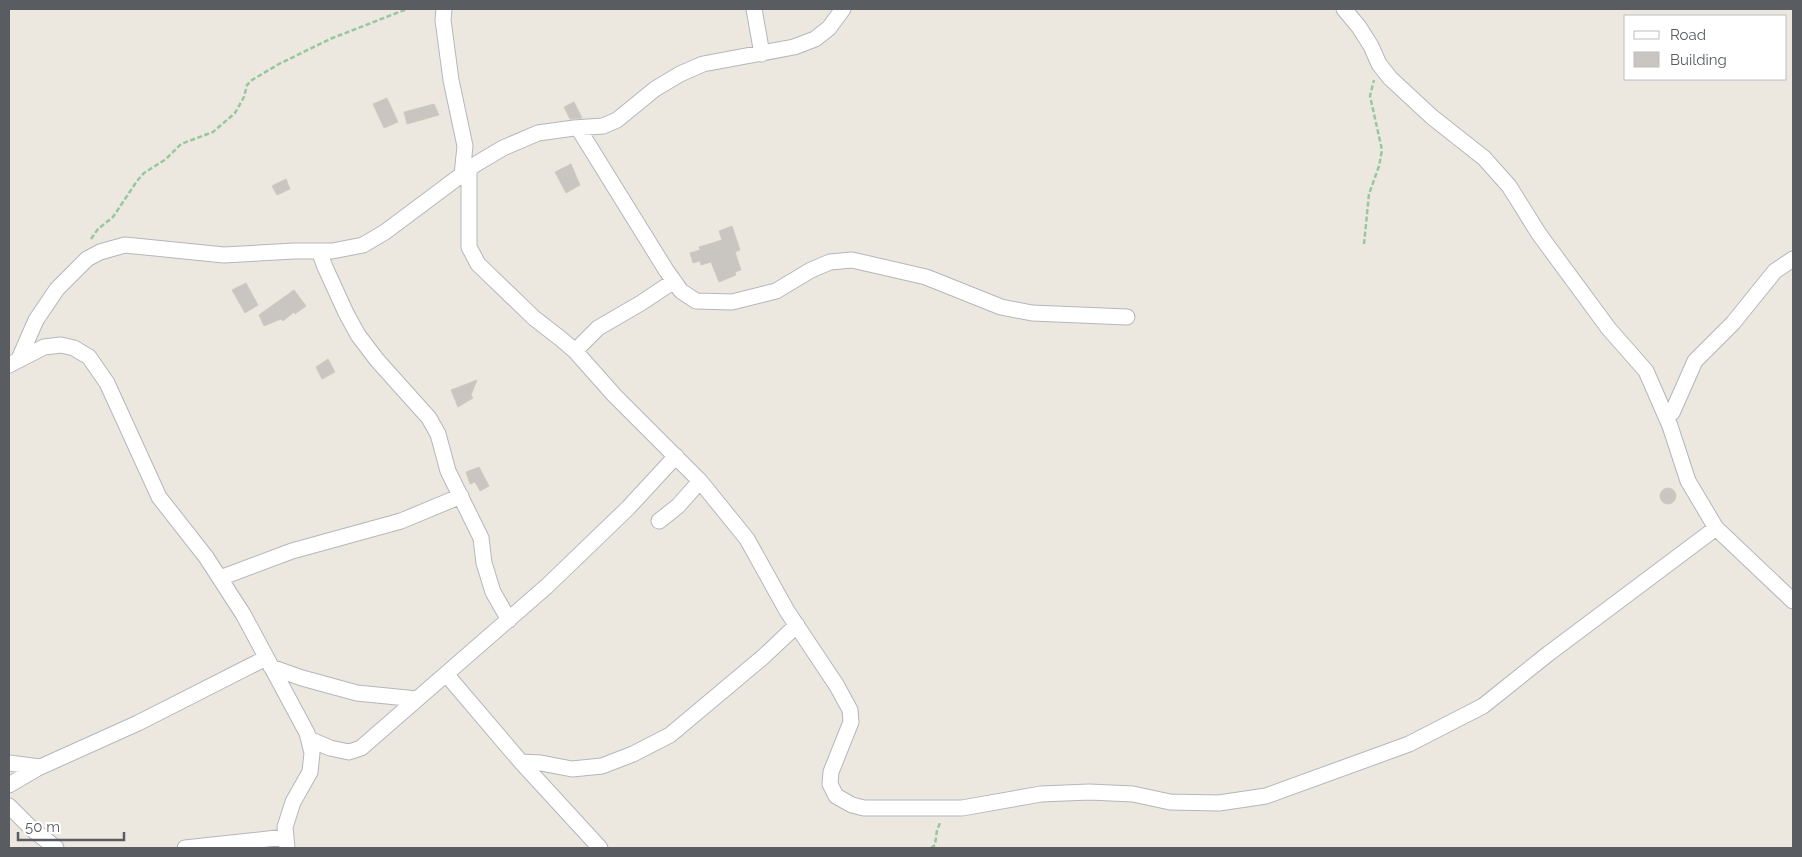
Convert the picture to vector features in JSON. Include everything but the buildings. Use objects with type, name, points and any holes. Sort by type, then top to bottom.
[{"type":"street","points":[[444,9],[451,80],[465,146],[469,247],[478,264],[534,318],[575,352],[615,396],[700,481],[747,539],[796,625],[837,686],[850,710],[852,722],[830,772],[830,784],[836,796],[852,805],[864,808],[955,808],[1040,794],[1088,792],[1133,794],[1170,802],[1219,803],[1266,796],[1409,744],[1483,706],[1548,654],[1716,528]]},
{"type":"street","points":[[754,9],[762,54]]},
{"type":"street","points":[[14,362],[36,320],[57,289],[87,259],[100,252],[125,245],[224,255],[332,251],[363,245],[385,232],[465,172],[503,148],[538,133],[603,126],[617,120],[655,89],[680,74],[704,64],[794,47],[815,39],[829,28],[843,9]]},
{"type":"street","points":[[1344,9],[1371,46],[1379,64],[1390,78],[1432,118],[1484,158],[1509,186],[1539,234],[1609,329],[1646,371],[1670,426],[1688,481],[1716,528],[1793,601]]},
{"type":"street","points":[[578,128],[674,281],[681,291],[696,301],[732,302],[776,291],[811,270],[830,262],[852,260],[926,277],[1001,307],[1032,313],[1127,317]]},
{"type":"street","points":[[319,251],[346,313],[358,335],[377,360],[429,418],[438,434],[448,471],[480,538],[484,563],[493,592],[509,620]]},
{"type":"street","points":[[1672,414],[1696,361],[1733,324],[1775,271],[1793,259]]},
{"type":"street","points":[[575,352],[598,328],[674,281]]},
{"type":"street","points":[[14,362],[44,347],[61,345],[74,348],[90,357],[106,383],[159,497],[206,557],[243,614],[307,733],[312,753],[310,772],[293,802],[285,827],[287,843],[185,848]]},
{"type":"street","points":[[309,740],[330,748],[349,752],[362,748],[548,586],[628,508],[676,456]]},
{"type":"street","points":[[659,521],[684,500],[700,481]]},
{"type":"street","points":[[220,578],[292,551],[401,521],[461,496]]},
{"type":"street","points":[[521,762],[541,763],[572,769],[602,766],[633,754],[670,735],[763,657],[796,625]]},
{"type":"street","points":[[9,785],[40,767],[269,663],[309,681],[357,693],[417,699]]},
{"type":"street","points":[[446,674],[521,762],[600,848]]},
{"type":"street","points":[[9,763],[40,767]]},
{"type":"street","points":[[9,806],[32,829],[56,848]]},
{"type":"path","points":[[88,244],[98,230],[113,217],[144,173],[166,159],[180,144],[213,132],[235,113],[244,97],[247,84],[252,80],[279,64],[330,39],[407,9]]},
{"type":"path","points":[[1364,244],[1369,194],[1382,157],[1380,135],[1370,96],[1379,64]]},
{"type":"path","points":[[931,848],[935,845],[937,830],[940,824],[955,808]]}]
